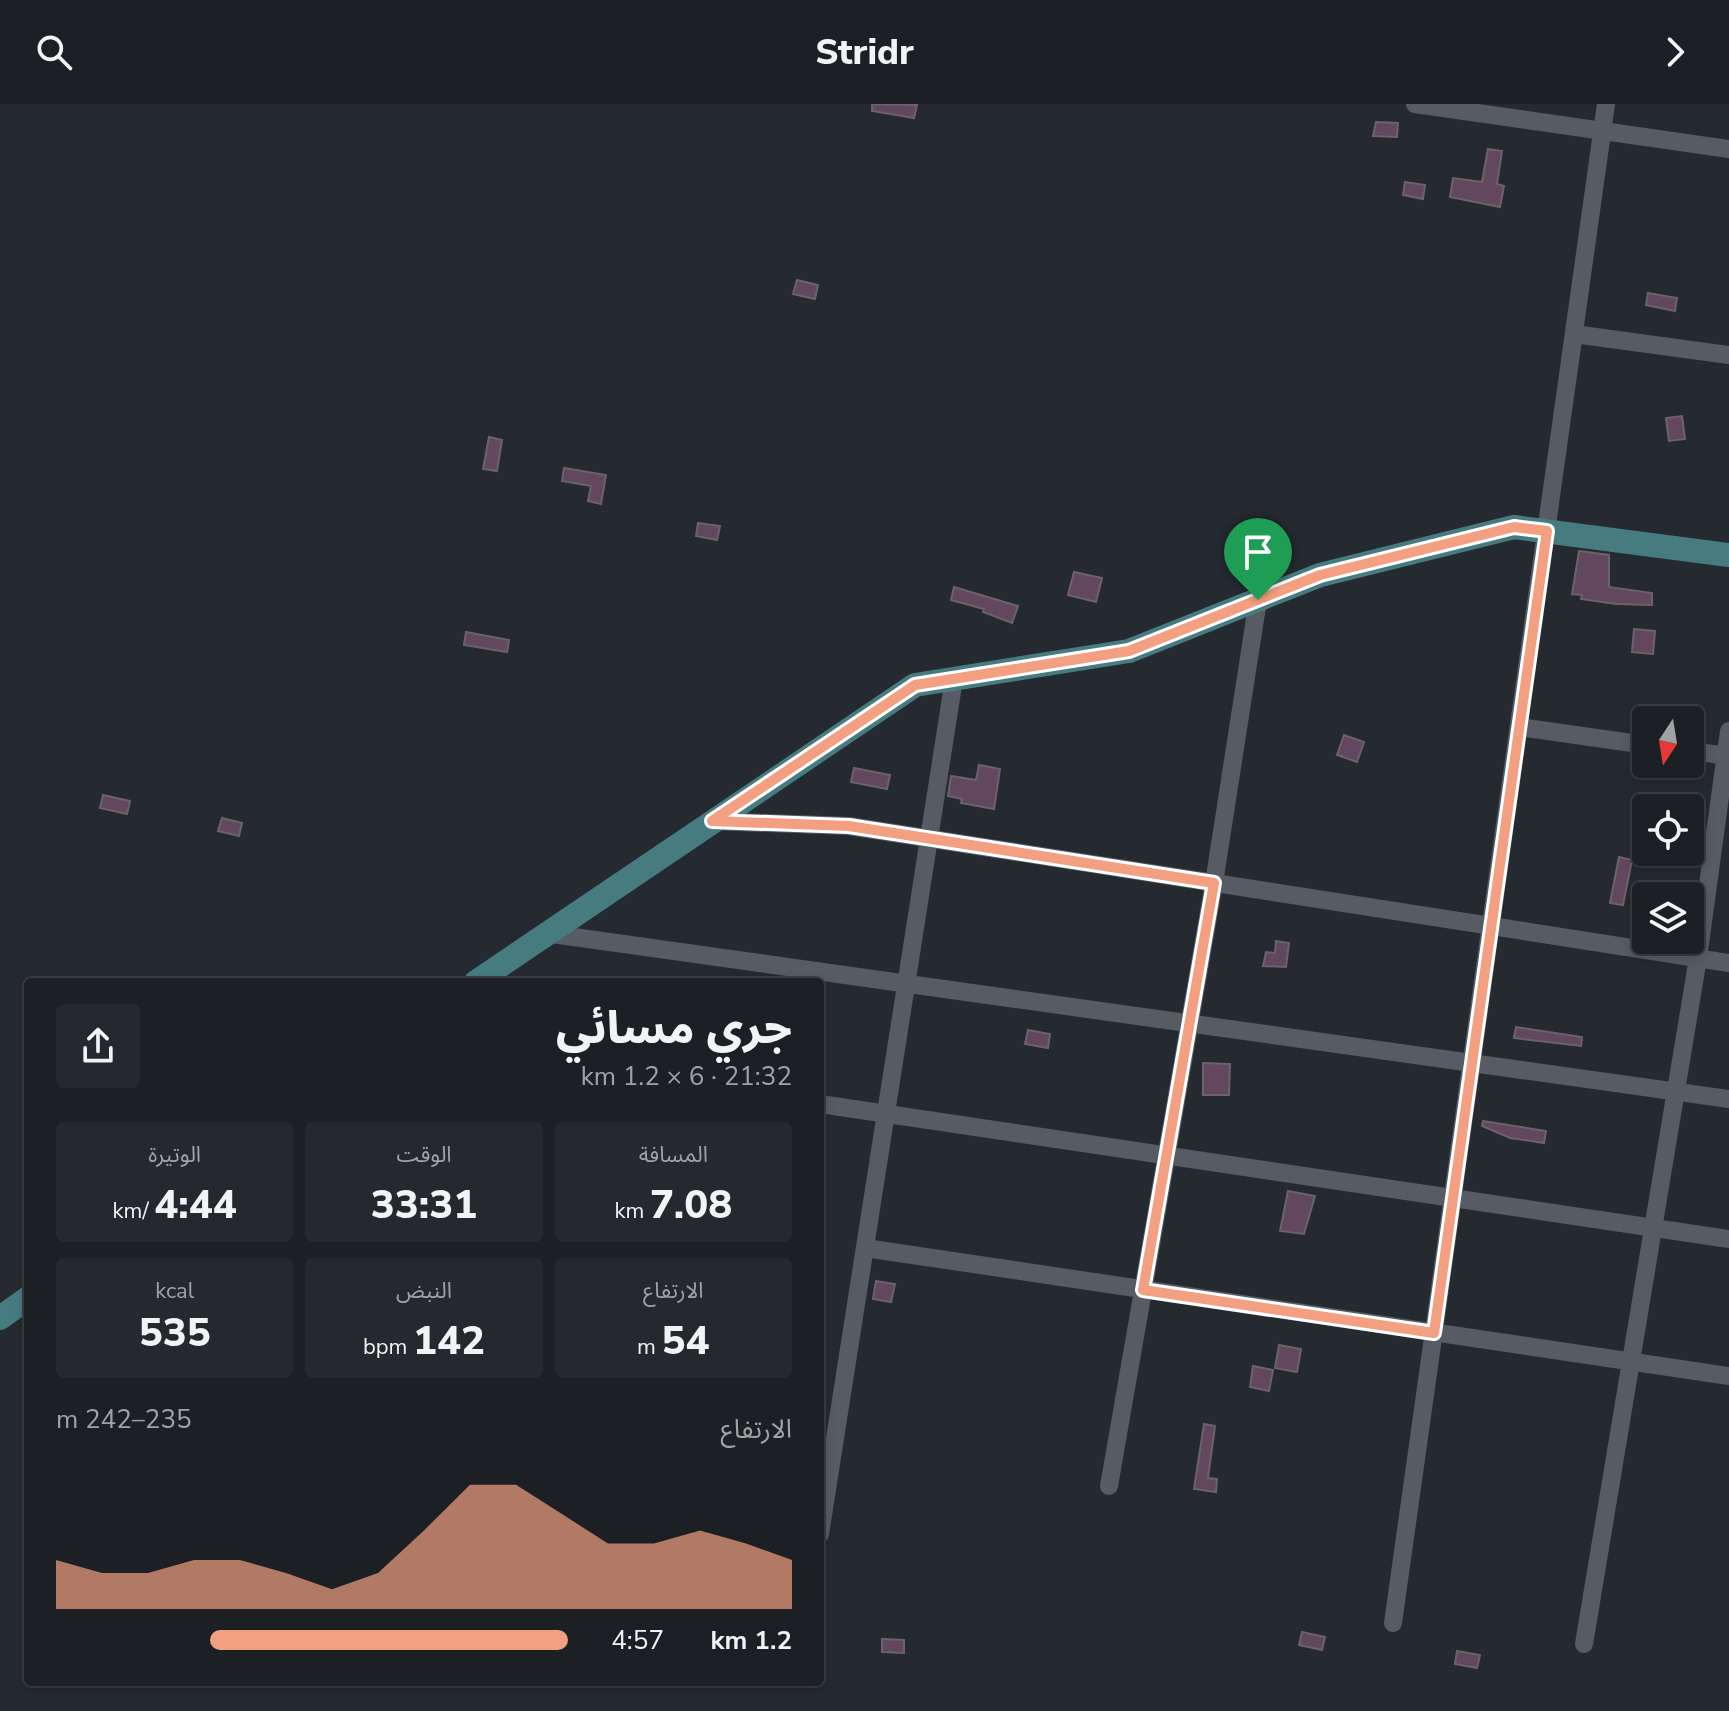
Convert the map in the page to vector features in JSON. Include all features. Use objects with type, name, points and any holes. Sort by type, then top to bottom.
[{"type":"street","points":[[1415,104],[1729,149]]},
{"type":"street","points":[[1393,1623],[1606,104]]},
{"type":"street","points":[[1574,334],[1729,355]]},
{"type":"street","points":[[482,978],[915,685],[1129,651],[1320,575],[1514,527],[1729,555]]},
{"type":"street","points":[[1109,1486],[1214,883],[1258,600]]},
{"type":"street","points":[[824,1509],[954,679]]},
{"type":"street","points":[[1519,727],[1632,743]]},
{"type":"street","points":[[1584,1644],[1698,958],[1729,731]]},
{"type":"street","points":[[1704,753],[1727,756]]},
{"type":"street","points":[[712,821],[849,826],[1729,963]]},
{"type":"street","points":[[545,933],[1729,1099]]},
{"type":"street","points":[[824,1105],[1729,1239]]},
{"type":"street","points":[[865,1248],[1729,1376]]},
{"type":"street","points":[[0,1318],[24,1301]]},
{"type":"building","points":[[872,104],[917,105],[914,118],[872,111]]},
{"type":"building","points":[[1376,122],[1398,123],[1397,137],[1373,136]]},
{"type":"building","points":[[1488,149],[1502,151],[1497,184],[1504,186],[1500,207],[1450,197],[1453,178],[1482,182]]},
{"type":"building","points":[[1405,182],[1425,185],[1423,199],[1403,195]]},
{"type":"building","points":[[797,280],[818,285],[815,299],[793,294]]},
{"type":"building","points":[[1648,293],[1677,298],[1675,311],[1646,305]]},
{"type":"building","points":[[1682,416],[1685,439],[1669,441],[1666,418]]},
{"type":"building","points":[[489,437],[502,440],[497,471],[483,469]]},
{"type":"building","points":[[564,468],[606,475],[601,504],[588,501],[591,486],[562,481]]},
{"type":"building","points":[[698,523],[720,526],[717,540],[696,536]]},
{"type":"building","points":[[1579,551],[1609,555],[1609,587],[1652,593],[1652,605],[1616,604],[1581,599],[1582,595],[1572,594]]},
{"type":"building","points":[[1074,572],[1102,578],[1096,602],[1068,595]]},
{"type":"building","points":[[954,587],[1018,606],[1012,623],[983,612],[984,609],[951,600]]},
{"type":"building","points":[[1634,629],[1655,631],[1653,654],[1632,652]]},
{"type":"building","points":[[466,632],[509,640],[507,652],[464,645]]},
{"type":"building","points":[[1344,735],[1364,742],[1357,762],[1337,755]]},
{"type":"building","points":[[979,765],[1000,769],[994,809],[961,803],[962,799],[948,796],[951,776],[976,780]]},
{"type":"building","points":[[854,768],[890,775],[887,789],[851,782]]},
{"type":"building","points":[[103,795],[130,801],[127,814],[100,808]]},
{"type":"building","points":[[222,818],[242,823],[239,836],[218,831]]},
{"type":"building","points":[[1619,857],[1632,860],[1623,905],[1610,903]]},
{"type":"building","points":[[1276,941],[1289,943],[1286,967],[1263,966],[1266,952],[1275,953]]},
{"type":"building","points":[[1516,1027],[1582,1037],[1581,1046],[1514,1038]]},
{"type":"building","points":[[1028,1030],[1050,1034],[1048,1048],[1025,1044]]},
{"type":"building","points":[[1203,1063],[1230,1064],[1229,1095],[1203,1095]]},
{"type":"building","points":[[1483,1121],[1546,1131],[1544,1143],[1510,1138],[1482,1126]]},
{"type":"building","points":[[1288,1191],[1315,1196],[1304,1234],[1280,1231]]},
{"type":"building","points":[[876,1281],[895,1284],[891,1302],[873,1299]]},
{"type":"building","points":[[1279,1345],[1301,1349],[1297,1372],[1275,1368]]},
{"type":"building","points":[[1253,1366],[1273,1370],[1269,1391],[1250,1387]]},
{"type":"building","points":[[1204,1424],[1215,1426],[1208,1478],[1217,1479],[1216,1492],[1194,1489]]},
{"type":"building","points":[[1302,1632],[1325,1637],[1322,1650],[1299,1645]]},
{"type":"building","points":[[882,1639],[904,1640],[904,1653],[882,1652]]},
{"type":"building","points":[[1457,1651],[1480,1655],[1477,1668],[1455,1664]]},
{"type":"route","points":[[1514,527],[1547,531],[1434,1333],[1143,1290],[1214,883],[849,826],[712,821],[915,685],[1129,651],[1258,600],[1320,575],[1514,527]]}]
